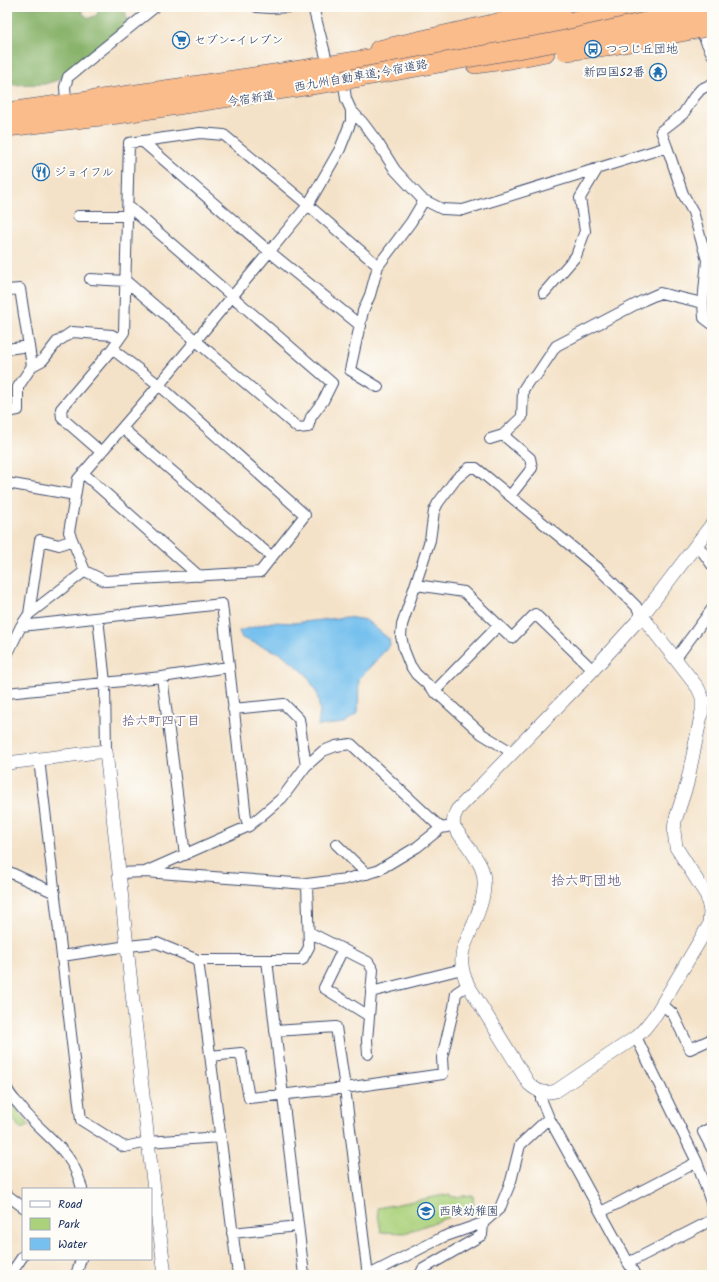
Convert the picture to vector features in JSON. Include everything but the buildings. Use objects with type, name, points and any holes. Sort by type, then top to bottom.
[{"type":"highway","points":[[7,107],[66,100],[327,61],[563,7]]},
{"type":"highway","name":"西九州自動車道;今宿道路","points":[[7,112],[291,72],[495,37],[638,7]]},
{"type":"highway","name":"西九州自動車道;今宿道路","points":[[7,127],[118,114],[344,82],[556,42],[712,7]]},
{"type":"highway","name":"今宿新道","points":[[7,131],[272,96],[344,82],[511,60],[683,24]]},
{"type":"highway","points":[[344,82],[614,45],[712,26]]},
{"type":"street","points":[[66,100],[65,87],[68,77],[155,7]]},
{"type":"street","points":[[257,7],[290,7]]},
{"type":"street","points":[[313,7],[327,61]]},
{"type":"street","points":[[690,7],[712,54]]},
{"type":"street","points":[[344,82],[346,99],[351,110],[363,123],[395,170],[424,200],[442,210],[463,210],[667,147]]},
{"type":"street","points":[[712,84],[701,89],[683,114],[661,131],[683,194],[693,212],[707,260],[703,303],[704,318],[712,324]]},
{"type":"street","points":[[112,349],[159,385],[305,515],[260,572],[105,581],[85,571],[69,532],[78,479],[159,385],[308,205],[340,150],[351,121],[351,110]]},
{"type":"street","points":[[101,452],[62,418],[61,409],[112,349],[124,332],[129,143],[200,133],[224,136],[308,205],[378,266]]},
{"type":"street","points":[[142,141],[270,252],[360,326]]},
{"type":"street","points":[[544,293],[576,256],[585,231],[580,198],[598,168]]},
{"type":"street","points":[[378,387],[350,370],[363,311],[370,295],[378,266],[411,222],[424,200]]},
{"type":"street","points":[[78,216],[128,211],[233,296],[332,382],[323,401],[311,417],[308,427],[298,428],[126,281],[90,279]]},
{"type":"street","points":[[7,290],[20,289],[32,366]]},
{"type":"street","points":[[490,440],[503,435],[522,417],[522,390],[530,379],[536,376],[556,346],[660,293],[703,303]]},
{"type":"street","points":[[7,412],[18,410],[18,386],[32,366],[43,360],[57,342],[72,332],[112,334],[119,339]]},
{"type":"street","points":[[7,349],[28,346]]},
{"type":"street","points":[[122,428],[272,557]]},
{"type":"street","points":[[503,435],[530,458],[532,468],[510,496]]},
{"type":"street","points":[[145,872],[249,826],[282,798],[306,766],[324,750],[336,746],[351,744],[447,827],[481,866],[485,878],[484,896],[463,950],[461,958],[462,969],[468,985],[529,1084],[535,1090],[541,1092],[548,1093],[556,1091],[636,1037],[656,1014],[709,925],[710,912],[707,896],[676,847],[674,831],[675,821],[687,784],[702,711],[707,701],[702,697],[698,688],[642,616],[636,606],[599,569],[476,468],[469,468],[456,479],[438,502],[434,511],[430,540],[402,625],[401,636],[404,650],[416,674],[434,692],[482,734],[513,753]]},
{"type":"street","points":[[83,473],[199,576]]},
{"type":"street","points":[[7,484],[75,495]]},
{"type":"street","points":[[119,873],[145,872],[306,884],[346,879],[377,871],[447,827],[458,810],[593,670],[642,616],[712,524]]},
{"type":"street","points":[[29,614],[40,540],[59,544],[72,540]]},
{"type":"street","points":[[696,546],[700,548],[712,565]]},
{"type":"street","points":[[7,655],[21,626],[29,614],[85,571]]},
{"type":"street","points":[[416,584],[464,592],[512,638],[535,614],[593,670]]},
{"type":"street","points":[[21,626],[222,604],[246,818],[249,826]]},
{"type":"street","points":[[676,658],[712,609]]},
{"type":"street","points":[[98,618],[105,683],[106,751],[148,1142],[165,1275]]},
{"type":"street","points":[[434,692],[499,625]]},
{"type":"street","points":[[7,693],[162,677],[228,667]]},
{"type":"street","points":[[162,677],[185,855]]},
{"type":"street","points":[[233,709],[284,704],[299,719],[306,766]]},
{"type":"street","points":[[7,763],[106,751]]},
{"type":"street","points":[[39,759],[81,1120],[124,1147],[148,1142],[220,1137]]},
{"type":"street","points":[[336,844],[367,874]]},
{"type":"street","points":[[7,872],[55,893]]},
{"type":"street","points":[[62,956],[157,943],[198,960],[302,960],[309,947],[306,884]]},
{"type":"street","points":[[309,932],[368,962],[373,970],[367,1040],[368,1054]]},
{"type":"street","points":[[343,949],[324,988],[369,1016]]},
{"type":"street","points":[[198,960],[238,1275]]},
{"type":"street","points":[[266,960],[304,1275]]},
{"type":"street","points":[[371,992],[462,969]]},
{"type":"street","points":[[210,1056],[241,1053],[249,1098],[345,1088],[443,1074],[442,1058],[456,993],[468,985]]},
{"type":"street","points":[[662,1004],[673,1014],[690,1049],[712,1038]]},
{"type":"street","points":[[275,1031],[336,1027],[368,1268],[371,1274],[443,1237],[483,1223],[500,1208],[511,1181],[520,1145],[549,1118]]},
{"type":"street","points":[[636,1037],[697,1162],[712,1205]]},
{"type":"street","points":[[7,1088],[27,1116],[66,1153],[75,1167],[82,1188]]},
{"type":"street","points":[[541,1092],[541,1099],[549,1118],[635,1275]]},
{"type":"street","points":[[712,1127],[703,1132],[712,1149]]},
{"type":"street","points":[[601,1212],[697,1162]]},
{"type":"street","points":[[7,1195],[22,1207]]},
{"type":"street","points":[[628,1263],[712,1220]]},
{"type":"street","points":[[420,1275],[423,1269],[482,1236],[483,1223]]},
{"type":"street","points":[[232,1233],[298,1226]]},
{"type":"street","points":[[10,1275],[22,1257]]},
{"type":"street","points":[[76,1275],[81,1260]]},
{"type":"green space","points":[[7,7],[81,7],[83,14],[89,18],[97,15],[99,7],[124,7],[128,22],[126,29],[64,78],[45,84],[11,85],[7,83]]},
{"type":"green space","points":[[7,1098],[30,1126],[20,1129],[7,1109]]},
{"type":"green space","points":[[450,1194],[451,1197],[473,1195],[474,1208],[405,1233],[381,1232],[377,1208]]},
{"type":"water","points":[[347,617],[366,620],[389,639],[390,645],[359,679],[358,713],[344,723],[318,726],[320,711],[317,693],[306,674],[282,654],[242,638],[239,631],[272,622],[294,623]]},
{"type":"place","name":"セブン-イレブン","points":[[181,40]]},
{"type":"place","name":"つつじ丘団地","points":[[593,49]]},
{"type":"place","name":"新四国52番","points":[[658,72]]},
{"type":"place","name":"ジョイフル","points":[[41,172]]},
{"type":"place","name":"西陵幼稚園","points":[[426,1211]]},
{"type":"district","name":"拾六町四丁目","points":[[161,721]]},
{"type":"district","name":"拾六町団地","points":[[586,881]]}]
